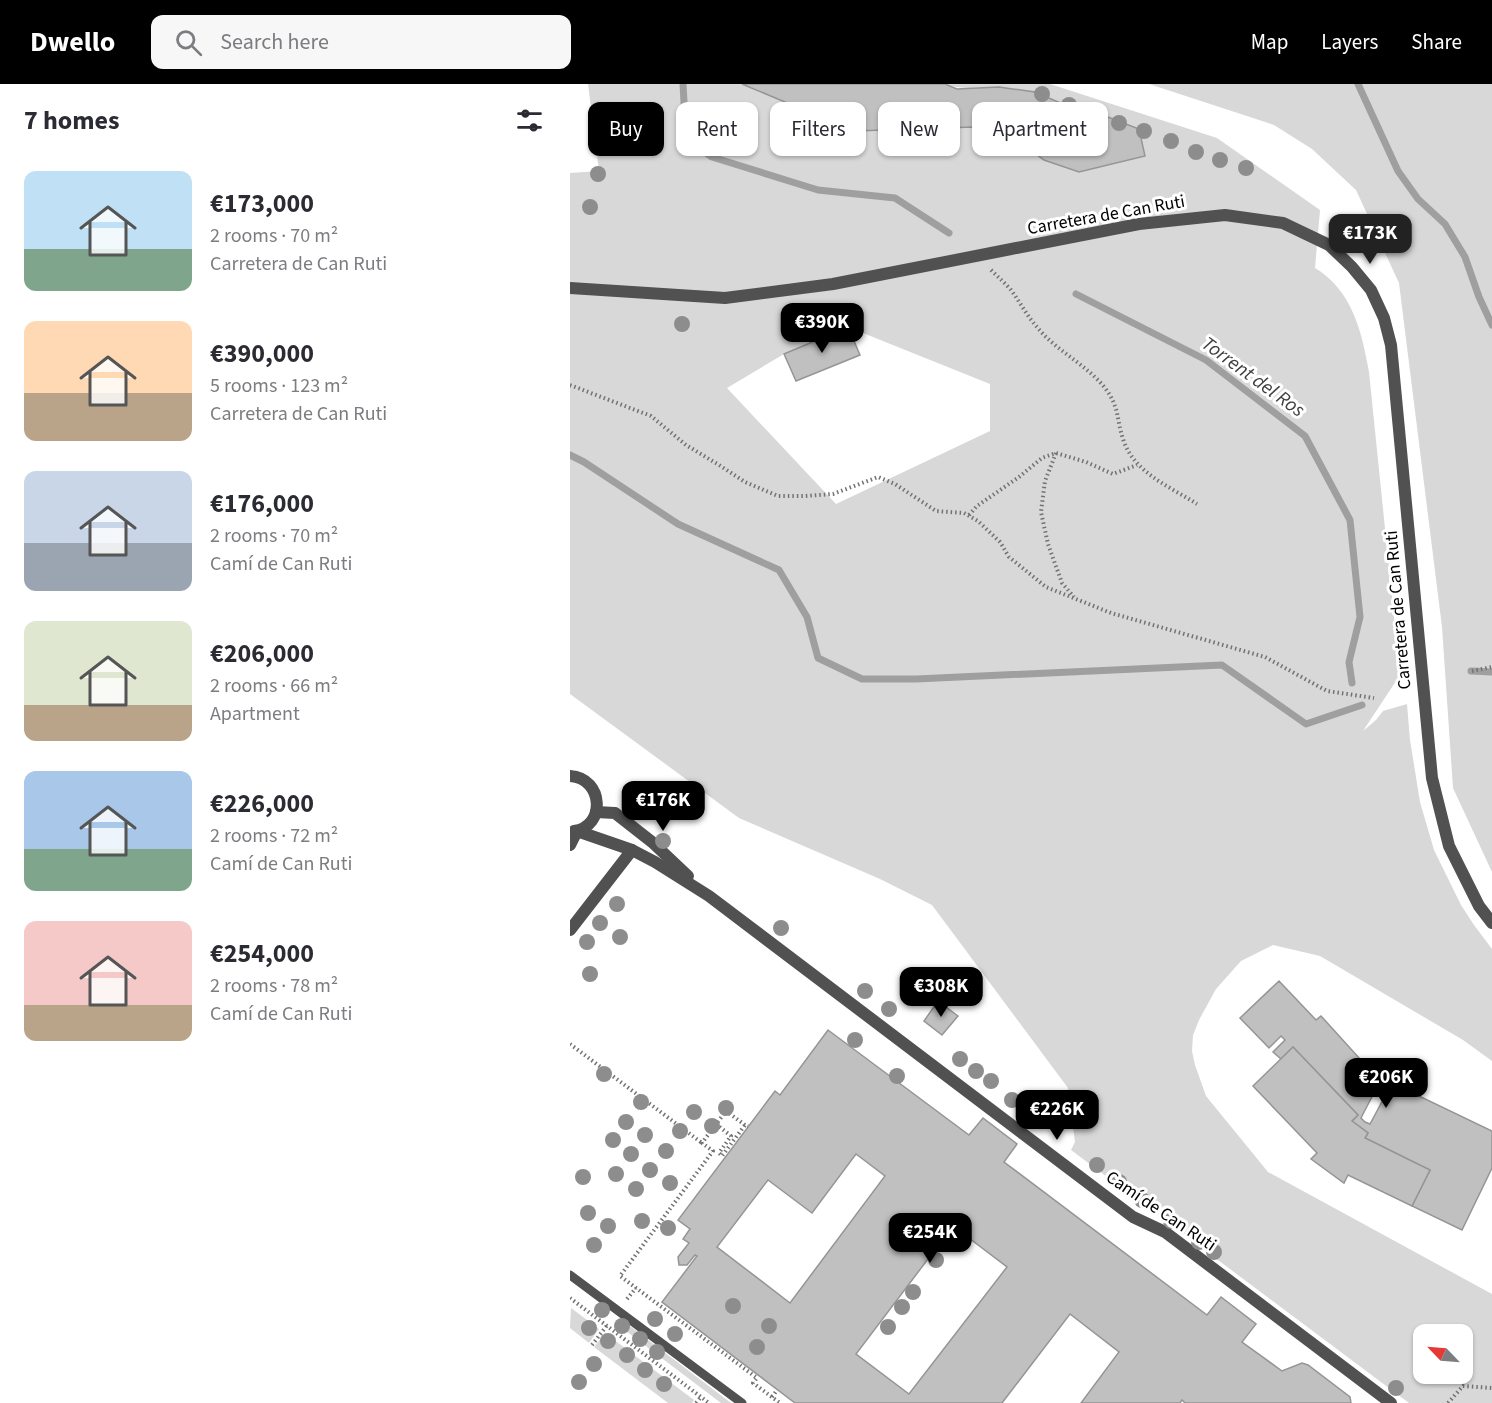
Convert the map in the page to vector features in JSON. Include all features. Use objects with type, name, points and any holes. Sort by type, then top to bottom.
[{"type":"street","name":"Carretera de Can Ruti","points":[[570,288],[725,298],[833,284],[1139,224],[1225,215],[1283,223],[1329,245],[1352,267],[1371,290],[1384,318],[1391,345],[1419,660],[1432,778],[1449,846],[1479,906],[1492,923]]},
{"type":"street","points":[[570,776],[584,780],[591,786],[597,797],[596,812],[590,822],[574,831],[570,845]]},
{"type":"street","name":"Camí de Can Ruti","points":[[596,812],[615,813],[652,842],[709,896]]},
{"type":"street","name":"Camí de Can Ruti","points":[[574,831],[632,850],[709,896],[1133,1217],[1165,1232],[1391,1403]]},
{"type":"street","points":[[570,930],[632,850]]},
{"type":"lane","points":[[570,1275],[742,1403]]},
{"type":"path","points":[[978,256],[1011,290],[1037,328],[1062,353],[1087,370],[1105,388],[1117,408],[1123,440],[1137,465],[1197,504]]},
{"type":"path","points":[[570,385],[651,416],[687,445],[745,482],[778,496],[833,494],[878,477],[895,484],[936,511],[969,515],[1000,542],[1009,557],[1046,587],[1111,613],[1265,657],[1327,691],[1374,698]]},
{"type":"path","points":[[969,515],[977,506],[1042,458],[1056,453],[1086,462],[1113,474],[1137,465]]},
{"type":"path","points":[[1056,453],[1046,482],[1041,512],[1048,544],[1062,583],[1075,597]]},
{"type":"path","points":[[1472,671],[1492,667]]},
{"type":"path","points":[[570,1044],[713,1151],[620,1276],[757,1378],[753,1383],[780,1403]]},
{"type":"path","points":[[702,1143],[716,1124],[726,1111],[747,1126],[722,1156],[718,1153],[731,1136],[716,1124]]},
{"type":"path","points":[[570,1298],[709,1403]]},
{"type":"path","points":[[1448,1403],[1463,1386],[1492,1388]]},
{"type":"path","points":[[772,1397],[777,1390]]},
{"type":"path","points":[[696,1403],[701,1397]]},
{"type":"shaded area","points":[[588,84],[742,84],[785,102],[770,102],[770,156],[866,156],[866,131],[878,130],[878,156],[960,156],[960,127],[972,127],[972,156],[1039,156],[1079,172],[1145,156],[1139,129],[1108,117],[1108,103],[1217,138],[1320,210],[1315,268],[1338,288],[1353,313],[1359,327],[1369,372],[1400,675],[1363,731],[1383,711],[1407,704],[1420,802],[1434,850],[1461,905],[1492,949],[1492,1061],[1463,1040],[1320,956],[1273,945],[1241,961],[1216,989],[1193,1035],[1192,1051],[1206,1096],[1268,1172],[1492,1294],[1492,1403],[1409,1403],[1071,1150],[1075,1142],[1068,1088],[932,905],[880,879],[739,818],[570,694],[570,173],[599,171],[597,156],[664,156],[664,102],[590,102]],"holes":[[[848,327],[990,384],[990,431],[836,504],[727,388],[784,354]]]},
{"type":"shaded area","points":[[945,84],[1050,84],[1106,102],[1056,102],[1014,90]]},
{"type":"shaded area","points":[[1149,84],[1492,84],[1492,872],[1453,788],[1442,627],[1399,283],[1356,190],[1312,149],[1274,125]]},
{"type":"shaded area","points":[[571,1308],[599,1329],[589,1343],[570,1328]]},
{"type":"shaded area","points":[[622,1320],[731,1403],[721,1403],[618,1325]]},
{"type":"shaded area","points":[[605,1333],[694,1400],[692,1403],[668,1403],[594,1347]]},
{"type":"building","points":[[742,84],[945,84],[957,89],[999,87],[1035,92],[1058,102],[972,102],[972,127],[960,127],[960,102],[878,102],[878,130],[866,131],[866,102],[785,102]]},
{"type":"building","points":[[1108,117],[1139,129],[1145,156],[1079,172],[1039,156],[1108,156]]},
{"type":"building","points":[[848,327],[860,355],[796,381],[784,354]]},
{"type":"building","points":[[1279,981],[1316,1020],[1321,1016],[1380,1081],[1361,1118],[1365,1122],[1370,1124],[1392,1083],[1492,1131],[1492,1168],[1462,1230],[1412,1206],[1430,1170],[1365,1138],[1368,1133],[1352,1121],[1358,1115],[1293,1047],[1281,1059],[1273,1052],[1285,1040],[1281,1036],[1269,1048],[1240,1018]]},
{"type":"building","points":[[938,1001],[958,1016],[942,1035],[924,1021]]},
{"type":"building","points":[[828,1030],[969,1135],[983,1118],[1017,1144],[1004,1162],[1207,1315],[1221,1297],[1256,1324],[1242,1342],[1282,1371],[1302,1363],[1308,1365],[1350,1397],[1351,1403],[1185,1403],[1182,1400],[1180,1403],[1081,1403],[1119,1352],[1070,1314],[1002,1403],[795,1403],[662,1302],[697,1256],[695,1255],[687,1265],[679,1265],[678,1257],[689,1243],[683,1239],[690,1229],[678,1220],[775,1091],[780,1095]],"holes":[[[856,1154],[885,1176],[790,1303],[717,1247],[768,1180],[812,1213]],[[953,1226],[1007,1267],[909,1394],[856,1354]]]},
{"type":"building","points":[[1293,1047],[1358,1115],[1352,1121],[1368,1133],[1365,1138],[1430,1170],[1412,1206],[1348,1175],[1344,1183],[1311,1159],[1317,1153],[1253,1086]]},
{"type":"waterway","name":"Torrent del Ros","points":[[683,84],[686,139],[712,157],[818,190],[895,198],[949,233]]},
{"type":"waterway","points":[[1358,84],[1398,171],[1418,199],[1445,224],[1465,257],[1492,325]]},
{"type":"waterway","name":"Torrent del Ros","points":[[1076,294],[1206,360],[1305,436],[1350,520],[1360,617],[1349,662],[1352,683]]},
{"type":"waterway","points":[[570,455],[678,524],[779,570],[807,617],[818,658],[862,679],[916,679],[1222,665],[1306,724],[1362,705]]},
{"type":"waterway","points":[[1471,671],[1492,672]]}]
